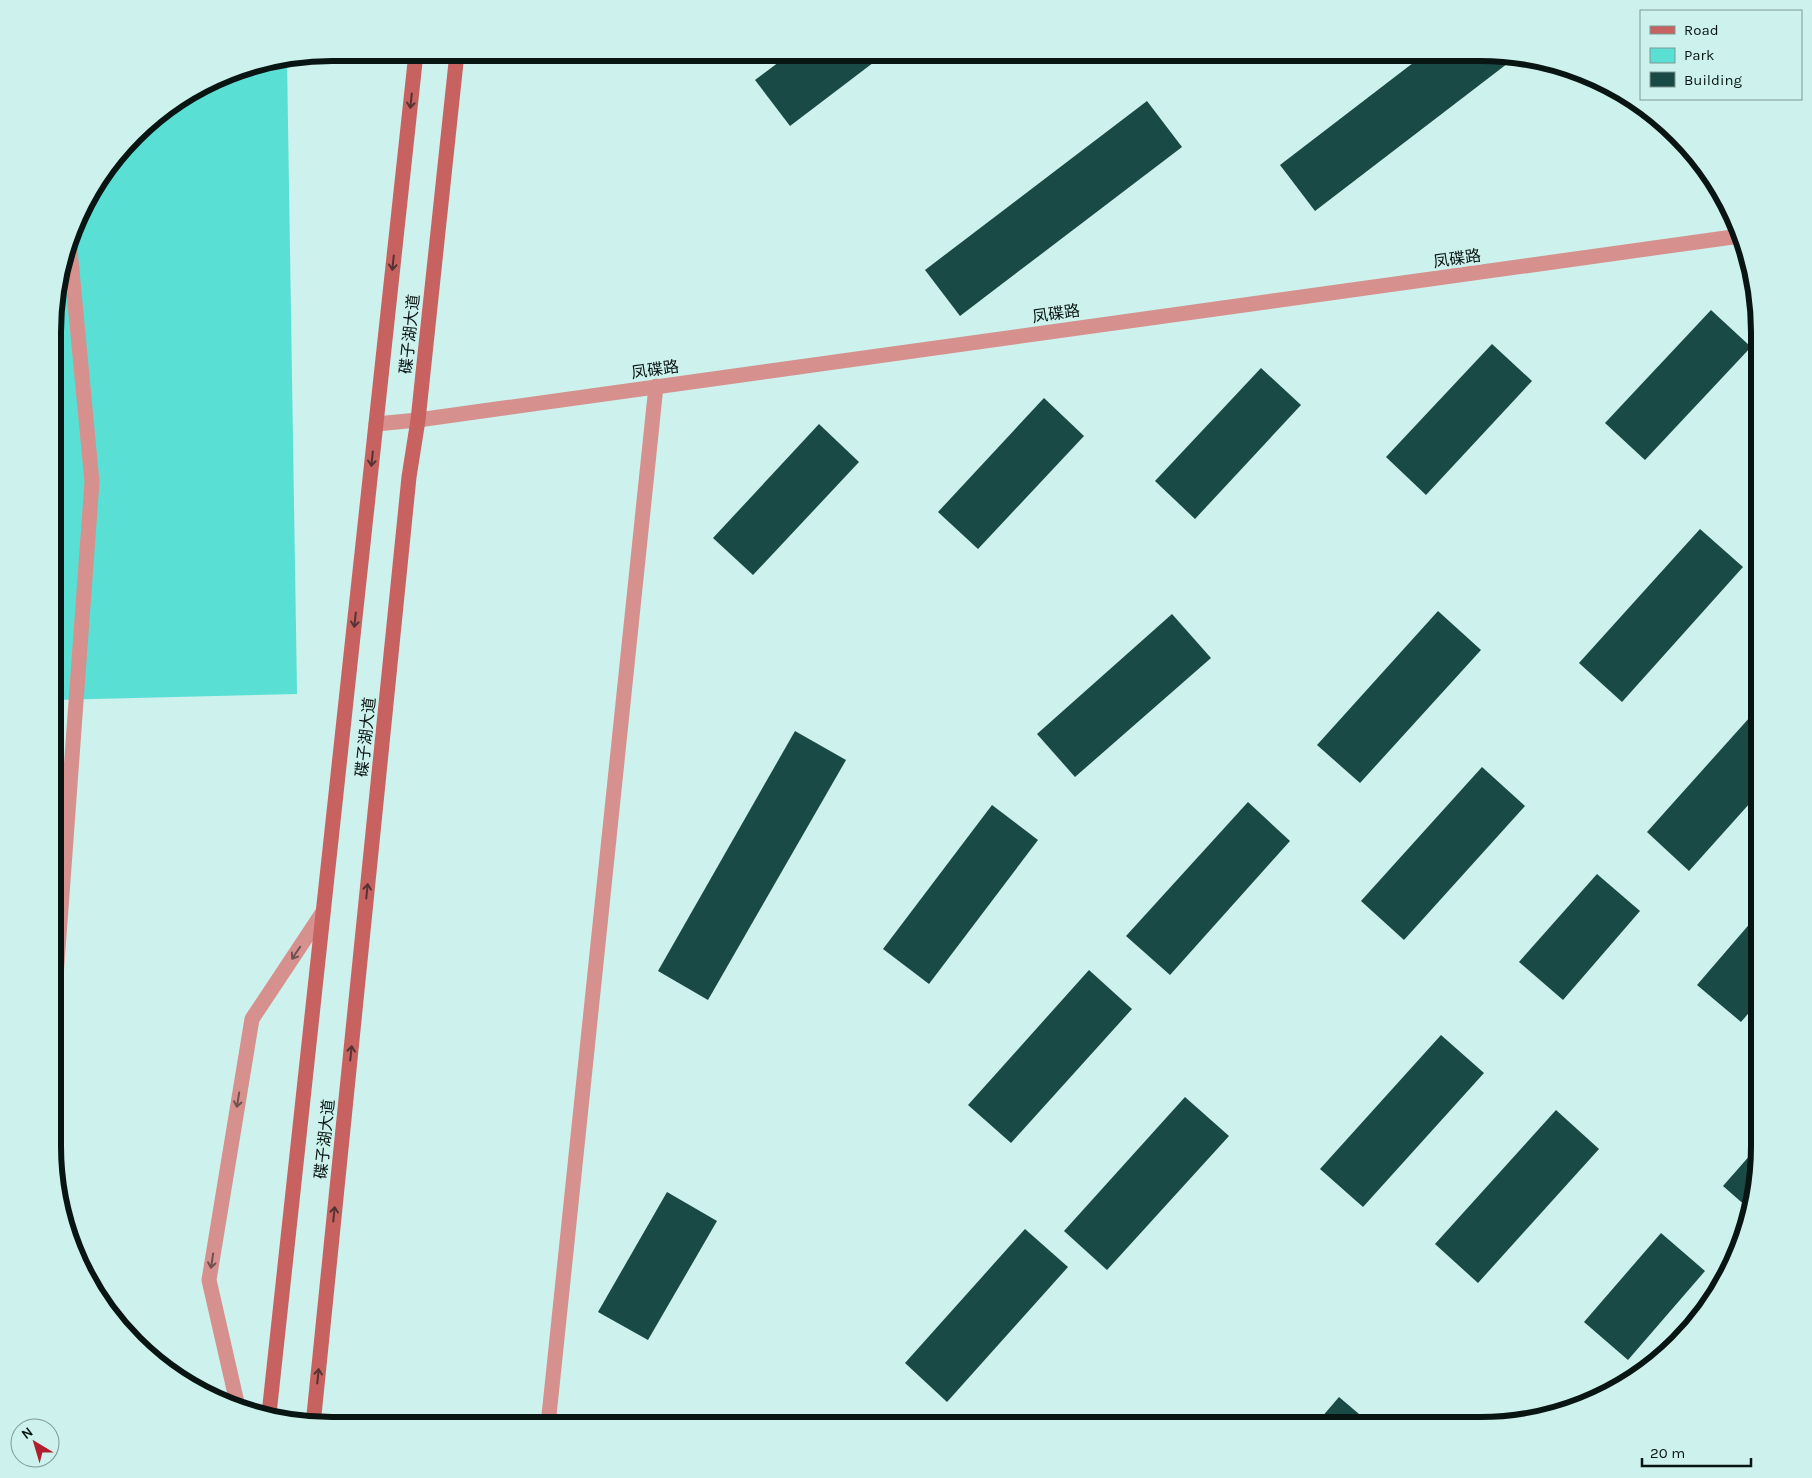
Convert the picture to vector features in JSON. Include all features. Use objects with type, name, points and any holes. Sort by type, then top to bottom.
[{"type":"main road","name":"碟子湖大道","points":[[269,1410],[415,61]]},
{"type":"main road","name":"碟子湖大道","points":[[314,1416],[409,477],[418,420],[456,61]]},
{"type":"street","name":"凤碟路","points":[[376,424],[418,420],[1733,237]]},
{"type":"street","points":[[61,908],[92,482],[71,259]]},
{"type":"street","points":[[549,1417],[656,386]]},
{"type":"street","points":[[236,1399],[209,1280],[252,1019],[323,912]]},
{"type":"green space","points":[[287,65],[297,694],[61,700],[61,332],[66,279],[76,245],[89,212],[117,167],[167,117],[212,89],[262,70]]},
{"type":"building","points":[[780,61],[875,61],[790,126],[755,80]]},
{"type":"building","points":[[1416,61],[1480,61],[1508,63],[1315,211],[1280,165]]},
{"type":"building","points":[[1147,101],[1182,147],[960,316],[925,270]]},
{"type":"building","points":[[1711,310],[1751,347],[1645,460],[1605,423]]},
{"type":"building","points":[[1492,344],[1532,381],[1426,495],[1386,457]]},
{"type":"building","points":[[1261,368],[1301,405],[1195,519],[1155,481]]},
{"type":"building","points":[[1044,398],[1084,436],[978,549],[938,512]]},
{"type":"building","points":[[819,424],[859,462],[753,575],[713,538]]},
{"type":"building","points":[[1700,529],[1743,567],[1622,702],[1579,663]]},
{"type":"building","points":[[1438,611],[1481,650],[1360,783],[1317,745]]},
{"type":"building","points":[[1172,614],[1211,658],[1075,777],[1037,734]]},
{"type":"building","points":[[1751,716],[1751,802],[1689,871],[1647,832]]},
{"type":"building","points":[[795,731],[846,760],[708,1000],[658,971]]},
{"type":"building","points":[[1482,767],[1525,806],[1404,940],[1361,901]]},
{"type":"building","points":[[1248,802],[1290,841],[1170,975],[1126,936]]},
{"type":"building","points":[[992,805],[1038,840],[929,984],[883,949]]},
{"type":"building","points":[[1597,874],[1640,911],[1563,1000],[1519,962]]},
{"type":"building","points":[[1751,922],[1751,1010],[1741,1022],[1697,985]]},
{"type":"building","points":[[1089,970],[1132,1009],[1011,1143],[968,1105]]},
{"type":"building","points":[[1441,1035],[1484,1073],[1363,1207],[1320,1169]]},
{"type":"building","points":[[1185,1097],[1229,1136],[1107,1270],[1064,1231]]},
{"type":"building","points":[[1556,1110],[1599,1149],[1478,1283],[1435,1244]]},
{"type":"building","points":[[1750,1155],[1745,1205],[1723,1186]]},
{"type":"building","points":[[667,1192],[717,1221],[648,1340],[598,1312]]},
{"type":"building","points":[[1025,1229],[1068,1267],[947,1402],[905,1363]]},
{"type":"building","points":[[1661,1233],[1705,1271],[1628,1360],[1584,1322]]},
{"type":"building","points":[[1339,1397],[1363,1417],[1322,1417]]}]
